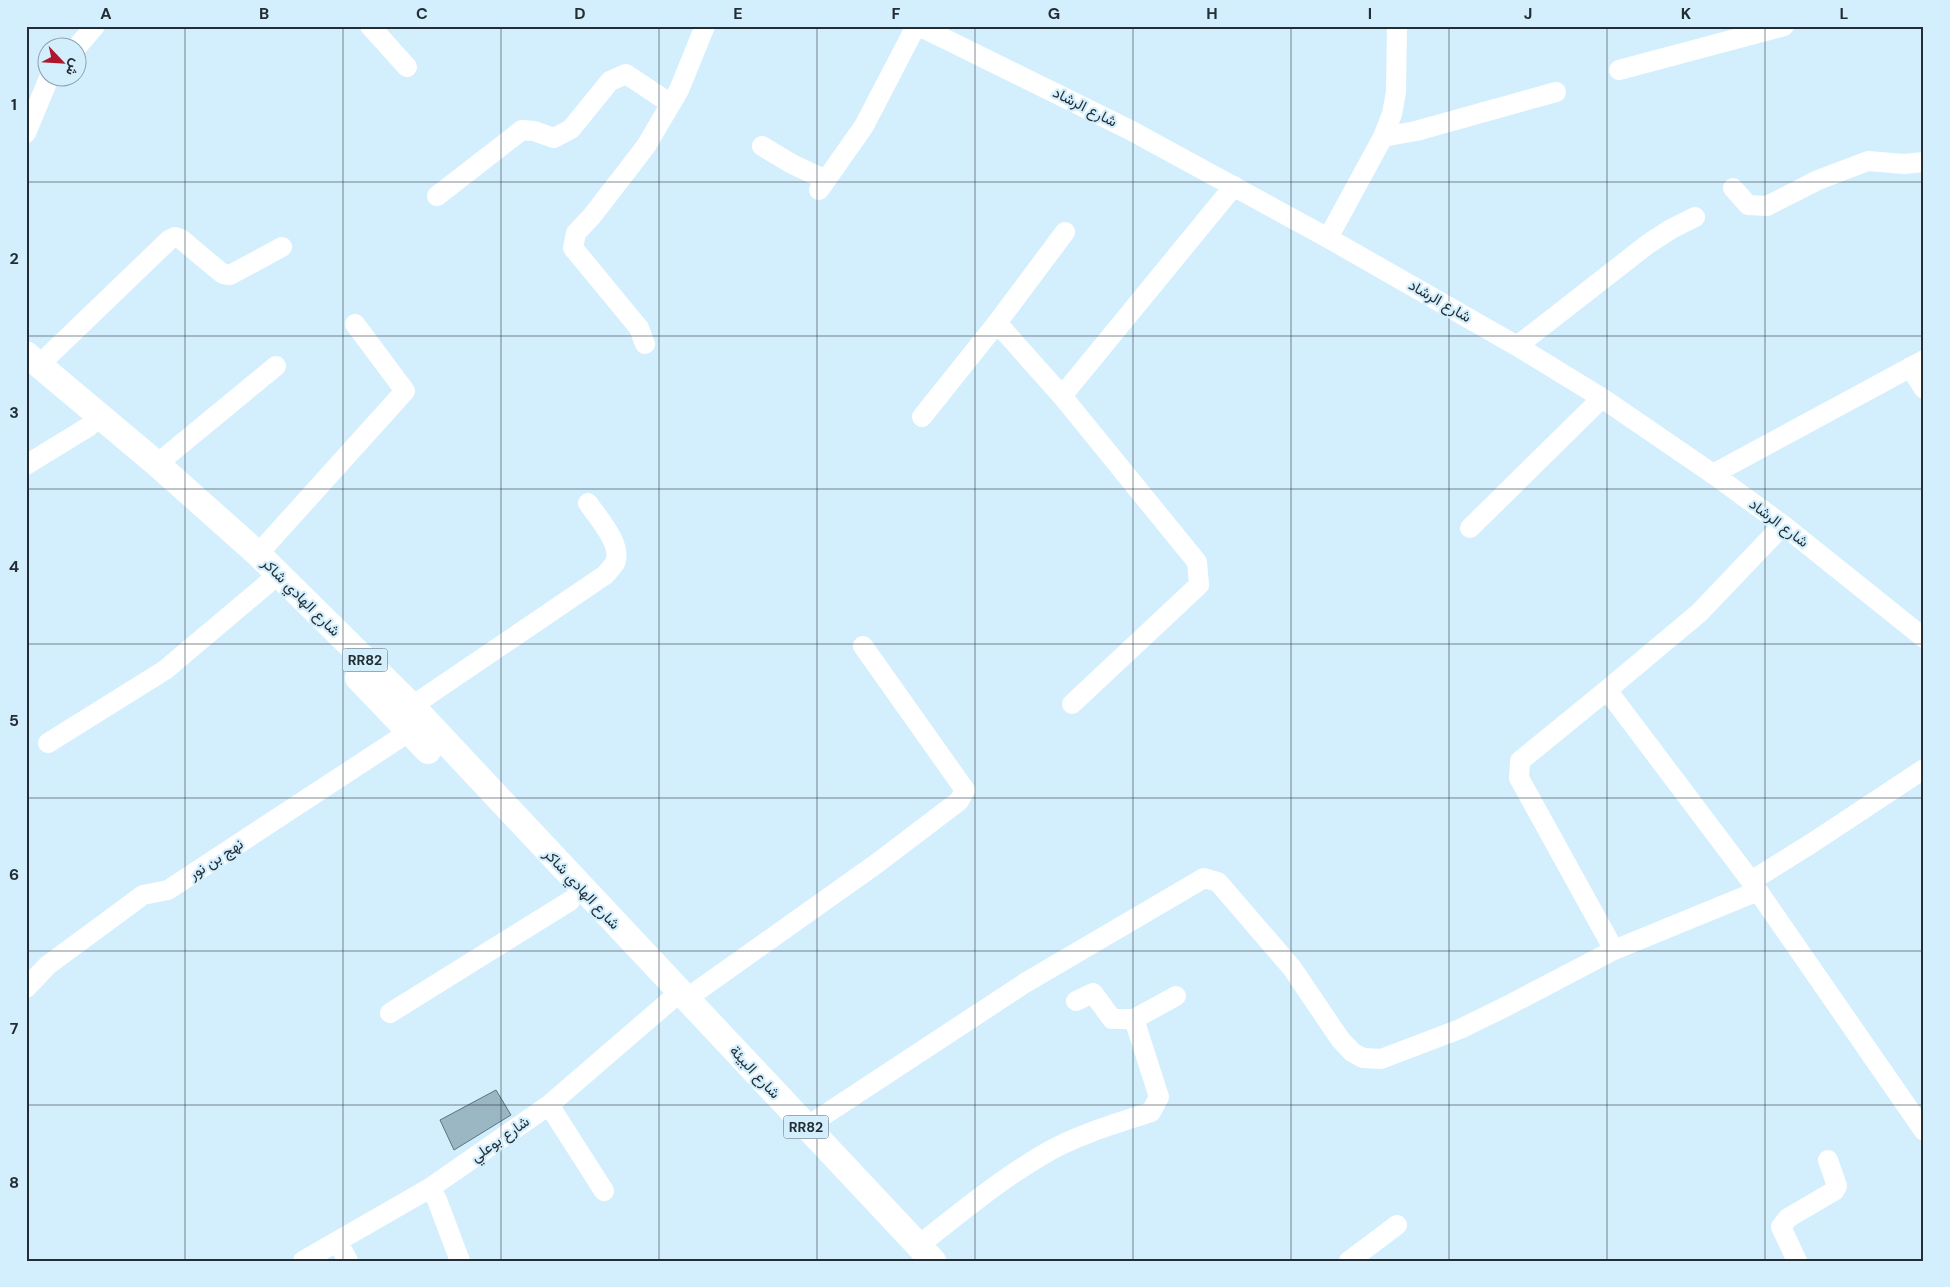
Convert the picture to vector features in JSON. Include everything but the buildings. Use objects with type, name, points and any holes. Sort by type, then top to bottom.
[{"type":"main road","name":"شارع الهادي شاكر","points":[[31,364],[94,422],[252,559],[267,584],[416,720],[570,901],[678,999]]},
{"type":"main road","name":"شارع الهادي شاكر","points":[[94,422],[157,464],[416,720],[678,999]]},
{"type":"main road","name":"شارع البيئة","points":[[678,999],[806,1126],[859,1195]]},
{"type":"main road","name":"شارع البيئة","points":[[678,999],[859,1195],[920,1256]]},
{"type":"street","points":[[85,38],[95,26]]},
{"type":"street","points":[[370,26],[408,67]]},
{"type":"street","points":[[645,344],[639,328],[573,248],[576,233],[592,216],[646,146],[671,104],[705,26]]},
{"type":"street","points":[[1328,238],[1383,137],[1392,114],[1396,92],[1397,26]]},
{"type":"street","points":[[1619,70],[1784,26]]},
{"type":"street","points":[[762,146],[822,185],[864,126],[921,27]]},
{"type":"street","name":"شارع الرشاد","points":[[921,27],[1130,130],[1328,238],[1517,346],[1602,398],[1713,474],[1783,525],[1924,638]]},
{"type":"street","points":[[437,196],[522,130],[534,131],[554,138],[571,129],[610,81],[626,74],[671,104]]},
{"type":"street","points":[[26,133],[45,88]]},
{"type":"street","points":[[1383,137],[1416,131],[1556,92]]},
{"type":"street","points":[[1733,188],[1748,205],[1767,206],[1818,180],[1868,161],[1904,164],[1924,162]]},
{"type":"street","points":[[1062,396],[1234,186]]},
{"type":"street","points":[[1517,346],[1648,244],[1694,217]]},
{"type":"street","points":[[922,417],[997,323],[1065,232]]},
{"type":"street","points":[[31,364],[169,240],[175,237],[181,239],[223,274],[230,275],[282,247]]},
{"type":"street","points":[[997,323],[1062,396],[1197,562],[1199,585],[1072,704]]},
{"type":"street","points":[[252,559],[405,391],[355,324]]},
{"type":"street","points":[[1713,474],[1917,364],[1924,389]]},
{"type":"street","points":[[157,464],[276,366]]},
{"type":"street","points":[[1470,528],[1602,398]]},
{"type":"street","points":[[26,465],[94,422]]},
{"type":"street","name":"نهج بن نور","points":[[29,977],[143,896],[168,890],[416,720],[605,575],[615,562],[617,554],[614,542],[588,503]]},
{"type":"street","points":[[1614,950],[1519,778],[1520,761],[1699,613],[1783,525]]},
{"type":"street","points":[[48,743],[165,670],[267,584]]},
{"type":"street","name":"شارع بوعلي","points":[[304,1261],[430,1188],[549,1105],[678,999],[876,864],[959,801],[965,790],[863,646]]},
{"type":"street","points":[[1607,690],[1754,886],[1924,1131]]},
{"type":"street","points":[[806,1126],[1025,983],[1204,878],[1218,882],[1292,968],[1340,1039],[1352,1052],[1363,1058],[1381,1059],[1460,1028],[1507,1006],[1614,950],[1754,886],[1812,843],[1924,769]]},
{"type":"street","points":[[390,1013],[570,901]]},
{"type":"street","points":[[1076,1002],[1093,993],[1112,1019],[1134,1019],[1176,996]]},
{"type":"street","points":[[920,1256],[1008,1176],[1053,1149],[1099,1129],[1151,1112],[1159,1097],[1134,1019]]},
{"type":"street","points":[[549,1105],[604,1191]]},
{"type":"street","points":[[1797,1261],[1781,1227],[1788,1218],[1834,1191],[1837,1186],[1828,1160]]},
{"type":"street","points":[[430,1188],[437,1200],[460,1261]]},
{"type":"street","points":[[1349,1261],[1397,1225]]},
{"type":"street","points":[[338,1242],[348,1261]]}]
